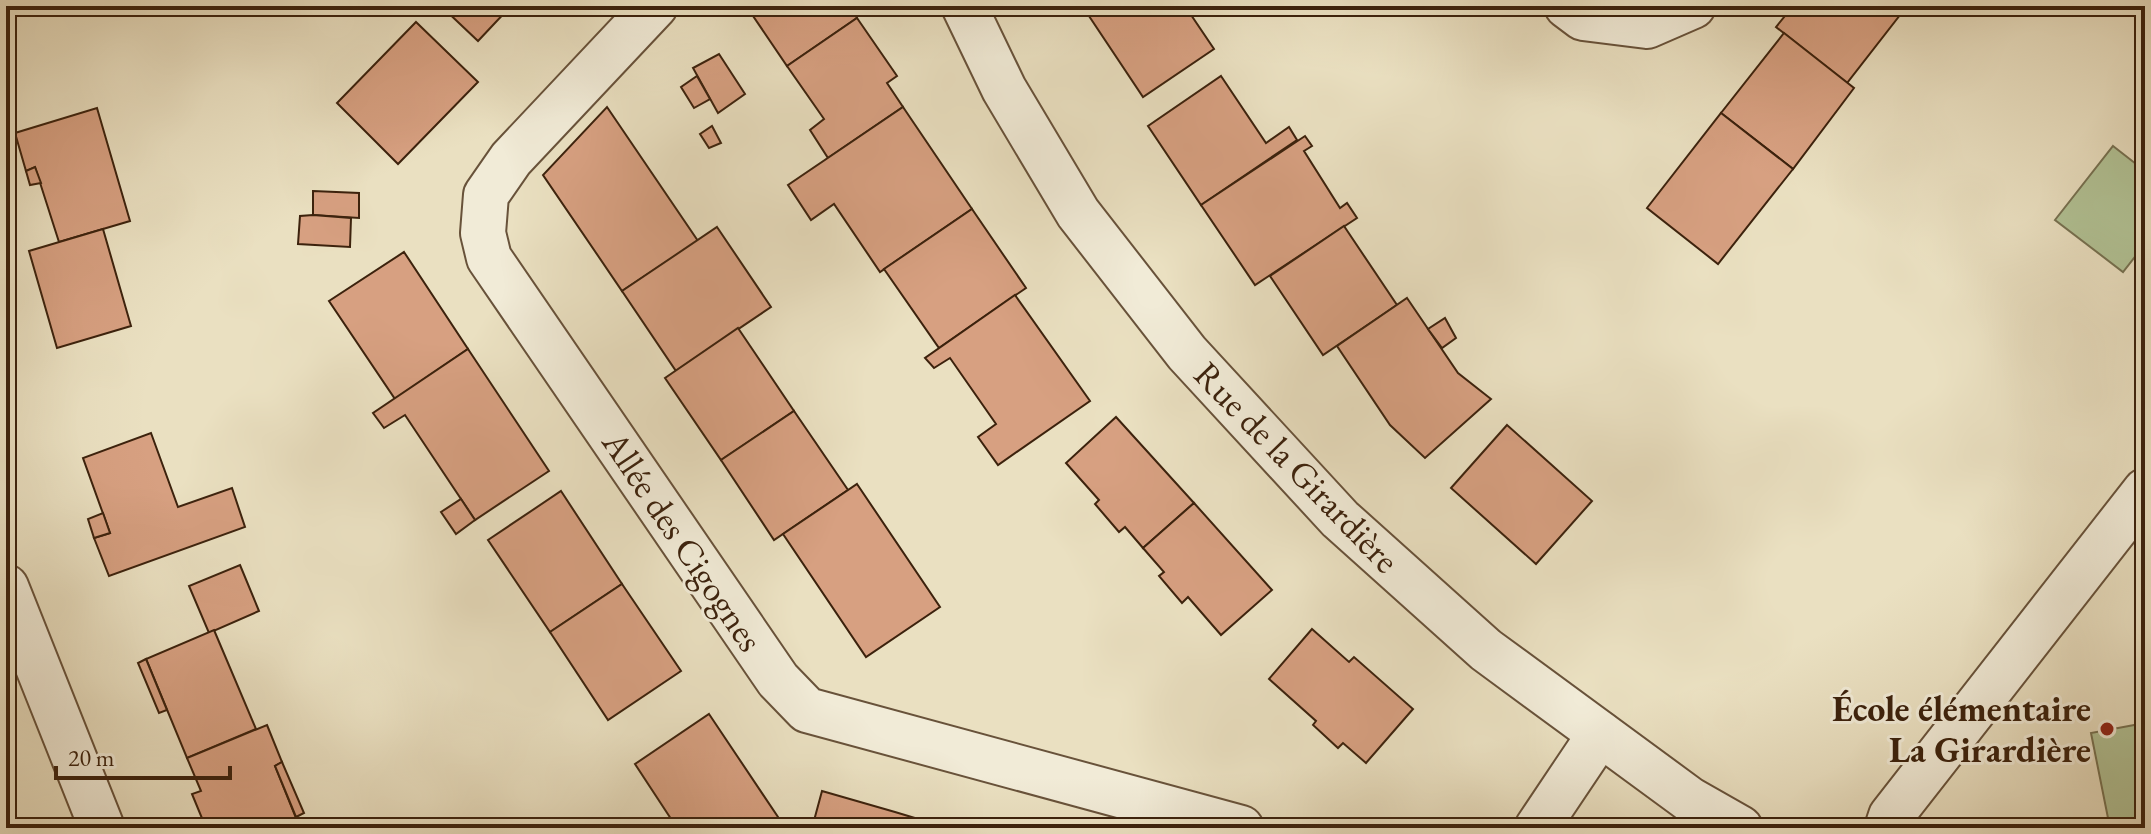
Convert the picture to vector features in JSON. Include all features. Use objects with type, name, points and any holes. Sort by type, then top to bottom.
[{"type":"street","name":"Allée des Cigognes","points":[[655,6],[511,159],[486,195],[483,233],[489,258],[778,680],[807,710],[1241,828]]},
{"type":"street","name":"Rue de la Girardière","points":[[964,6],[1004,89],[1078,213],[1187,353],[1340,519],[1486,650],[1689,799],[1740,828]]},
{"type":"street","points":[[1567,6],[1583,18],[1647,26],[1693,6]]},
{"type":"street","points":[[1887,828],[1891,816],[2145,491]]},
{"type":"street","points":[[6,587],[102,828]]},
{"type":"street","points":[[1537,828],[1600,734]]},
{"type":"green space","points":[[2113,146],[2145,171],[2145,244],[2123,272],[2055,220]]},
{"type":"green space","points":[[2145,723],[2145,828],[2110,828],[2091,733]]},
{"type":"building","points":[[441,6],[511,6],[478,41]]},
{"type":"building","points":[[761,6],[849,6],[857,18],[787,66],[751,13]]},
{"type":"building","points":[[1091,6],[1185,6],[1214,49],[1143,97],[1085,10]]},
{"type":"building","points":[[1793,6],[1907,6],[1847,83],[1776,27]]},
{"type":"building","points":[[857,18],[897,76],[887,83],[903,107],[828,158],[810,130],[824,119],[787,66]]},
{"type":"building","points":[[416,22],[478,82],[398,164],[337,103]]},
{"type":"building","points":[[1784,33],[1854,88],[1793,169],[1721,113]]},
{"type":"building","points":[[719,54],[745,94],[718,113],[693,68]]},
{"type":"building","points":[[697,76],[710,99],[694,108],[681,87]]},
{"type":"building","points":[[1221,76],[1266,143],[1289,127],[1297,140],[1201,205],[1148,126]]},
{"type":"building","points":[[607,107],[698,241],[622,291],[543,175]]},
{"type":"building","points":[[903,107],[972,209],[880,272],[834,204],[811,220],[788,185]]},
{"type":"building","points":[[97,108],[130,221],[59,242],[35,167],[26,171],[15,133]]},
{"type":"building","points":[[1721,113],[1793,169],[1718,264],[1647,208]]},
{"type":"building","points":[[712,126],[721,143],[709,148],[700,134]]},
{"type":"building","points":[[1305,136],[1312,146],[1304,151],[1340,208],[1347,203],[1357,218],[1255,285],[1201,205]]},
{"type":"building","points":[[35,167],[41,183],[30,185],[26,171]]},
{"type":"building","points":[[313,191],[359,193],[359,218],[313,215]]},
{"type":"building","points":[[972,209],[1026,288],[939,348],[884,269]]},
{"type":"building","points":[[300,216],[351,218],[350,247],[298,244]]},
{"type":"building","points":[[1344,226],[1397,305],[1323,355],[1270,276]]},
{"type":"building","points":[[717,227],[771,307],[676,371],[622,291]]},
{"type":"building","points":[[103,229],[131,326],[57,348],[29,251]]},
{"type":"building","points":[[404,252],[468,349],[395,399],[329,301]]},
{"type":"building","points":[[1015,295],[1090,401],[998,465],[978,437],[996,424],[950,358],[934,368],[925,358]]},
{"type":"building","points":[[1407,298],[1458,373],[1491,399],[1425,458],[1390,425],[1337,346]]},
{"type":"building","points":[[1445,318],[1456,338],[1442,348],[1428,329]]},
{"type":"building","points":[[738,328],[794,411],[721,460],[665,378]]},
{"type":"building","points":[[468,349],[549,471],[475,520],[405,415],[384,428],[373,413]]},
{"type":"building","points":[[794,411],[848,490],[774,540],[721,460]]},
{"type":"building","points":[[1116,417],[1194,503],[1143,548],[1125,527],[1119,532],[1095,504],[1099,500],[1066,463]]},
{"type":"building","points":[[1507,425],[1592,501],[1536,564],[1451,488]]},
{"type":"building","points":[[151,433],[178,507],[232,488],[245,527],[109,576],[94,538],[110,533],[83,458]]},
{"type":"building","points":[[857,484],[940,607],[866,657],[783,534]]},
{"type":"building","points":[[561,491],[622,584],[550,632],[488,540]]},
{"type":"building","points":[[461,499],[475,520],[456,534],[441,512]]},
{"type":"building","points":[[1194,503],[1272,590],[1221,635],[1188,597],[1182,603],[1159,576],[1164,572],[1143,548]]},
{"type":"building","points":[[103,513],[110,533],[94,538],[88,519]]},
{"type":"building","points":[[240,565],[259,611],[209,633],[189,586]]},
{"type":"building","points":[[622,584],[681,671],[608,720],[550,632]]},
{"type":"building","points":[[1312,629],[1349,662],[1354,657],[1413,709],[1366,763],[1343,743],[1338,748],[1313,725],[1316,721],[1269,679]]},
{"type":"building","points":[[214,630],[256,729],[187,758],[146,659]]},
{"type":"building","points":[[146,659],[167,710],[159,713],[138,663]]},
{"type":"building","points":[[709,714],[778,817],[761,828],[677,828],[635,764]]},
{"type":"building","points":[[267,725],[282,762],[275,766],[300,828],[206,828],[192,794],[201,791],[187,758]]},
{"type":"building","points":[[282,762],[304,813],[296,817],[275,766]]},
{"type":"building","points":[[822,791],[895,812],[948,828],[812,828]]},
{"type":"place","name":"École élémentaire La Girardière","points":[[2107,729]]}]
